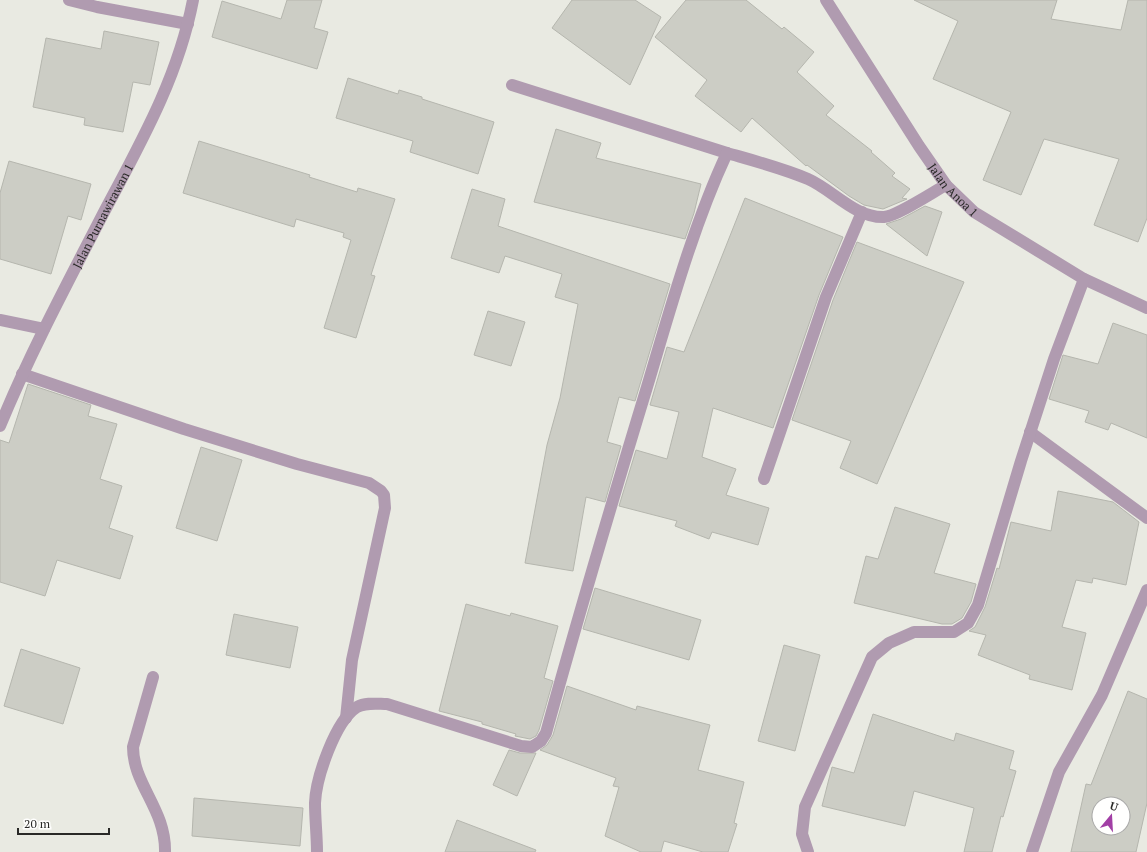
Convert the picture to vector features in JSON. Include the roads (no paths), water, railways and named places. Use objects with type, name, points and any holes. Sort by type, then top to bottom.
[{"type":"street","points":[[69,0],[97,7],[188,24]]},
{"type":"street","name":"Jalan Purnawirawan 1","points":[[0,426],[22,374],[44,329],[149,126],[170,82],[188,24],[193,0]]},
{"type":"street","name":"Jalan Anoa 1","points":[[826,0],[919,146],[946,185],[974,212],[1084,280],[1147,308]]},
{"type":"street","points":[[512,85],[782,169],[810,180],[862,212],[874,216],[886,217],[946,185]]},
{"type":"street","points":[[318,852],[315,802],[320,777],[329,750],[346,718],[358,706],[368,704],[387,704],[521,746],[532,747],[541,741],[546,733],[589,576],[668,317],[713,183],[727,153]]},
{"type":"street","points":[[764,479],[826,297],[862,212]]},
{"type":"street","points":[[808,852],[802,834],[805,807],[872,656],[889,643],[914,632],[954,632],[968,623],[978,605],[1030,432],[1054,359],[1084,280]]},
{"type":"street","points":[[0,320],[44,329]]},
{"type":"street","points":[[22,374],[192,432],[297,464],[368,483],[381,491],[385,508],[352,660],[346,718]]},
{"type":"street","points":[[1030,432],[1147,518]]},
{"type":"street","points":[[1032,852],[1059,772],[1102,695],[1147,590]]},
{"type":"street","points":[[153,677],[133,747],[133,755],[138,774],[161,819],[166,841],[165,852]]}]
